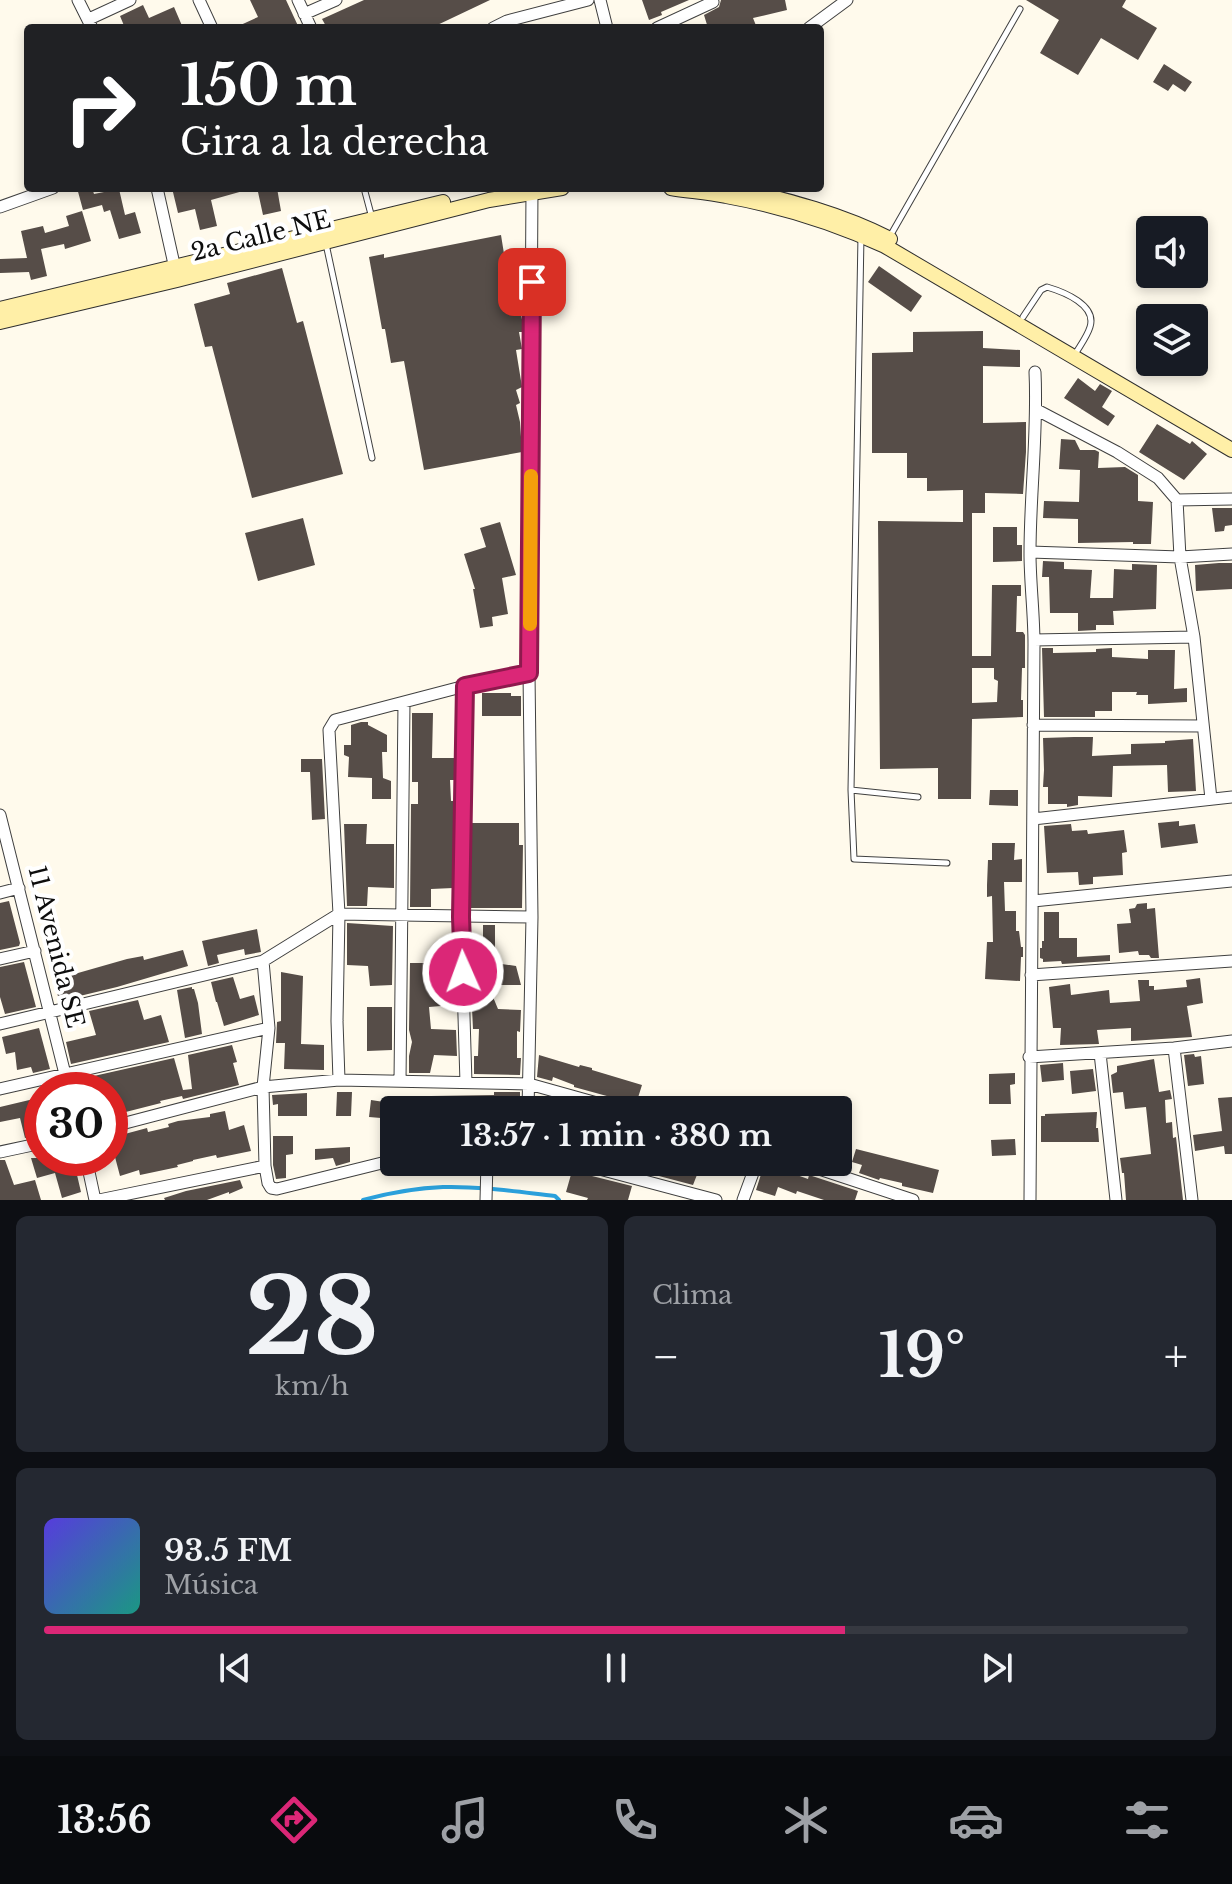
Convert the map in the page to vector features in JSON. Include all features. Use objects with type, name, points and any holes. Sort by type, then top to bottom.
[{"type":"main road","name":"2a Calle NE","points":[[324,237],[372,220],[485,192]]},
{"type":"main road","name":"2a Calle NE","points":[[0,322],[324,237],[441,201],[489,200],[523,192]]},
{"type":"main road","points":[[698,192],[860,229]]},
{"type":"main road","points":[[753,192],[801,204],[887,242],[1023,317],[1076,353],[1232,439]]},
{"type":"main road","points":[[887,242],[1076,353],[1232,450]]},
{"type":"main road","name":"2a Calle NE","points":[[0,309],[176,274]]},
{"type":"street","points":[[78,0],[90,24],[130,0]]},
{"type":"street","points":[[199,0],[210,24]]},
{"type":"street","points":[[298,0],[309,24]]},
{"type":"street","points":[[304,14],[336,0]]},
{"type":"street","points":[[501,24],[588,0]]},
{"type":"street","points":[[600,0],[606,24]]},
{"type":"street","points":[[814,24],[847,0]]},
{"type":"street","points":[[666,24],[713,2]]},
{"type":"street","points":[[0,207],[42,192]]},
{"type":"street","points":[[158,192],[176,274]]},
{"type":"street","points":[[529,1096],[532,917],[529,673],[532,192]]},
{"type":"street","points":[[1030,1200],[1034,640],[1030,552],[1037,410],[1035,372]]},
{"type":"street","points":[[1037,410],[1117,452],[1158,478],[1177,500],[1180,557],[1194,637],[1211,799]]},
{"type":"street","points":[[1177,500],[1232,499]]},
{"type":"street","points":[[1030,552],[1180,557],[1232,554]]},
{"type":"street","points":[[1034,640],[1194,637]]},
{"type":"street","points":[[339,1080],[339,914],[329,730],[335,720],[465,686],[529,673]]},
{"type":"street","points":[[465,686],[461,917],[466,1083]]},
{"type":"street","points":[[400,1081],[404,702]]},
{"type":"street","points":[[1033,725],[1203,726]]},
{"type":"street","points":[[1033,819],[1232,797]]},
{"type":"street","name":"11 Avenida SE","points":[[0,815],[65,1072]]},
{"type":"street","points":[[1033,901],[1232,881]]},
{"type":"street","points":[[0,893],[19,888]]},
{"type":"street","points":[[0,1024],[263,961],[339,914],[532,917]]},
{"type":"street","points":[[0,959],[35,951]]},
{"type":"street","points":[[263,961],[269,1028],[263,1087],[268,1183],[271,1188],[277,1189],[380,1163]]},
{"type":"street","points":[[1031,975],[1232,961]]},
{"type":"street","points":[[74,1072],[269,1028]]},
{"type":"street","points":[[1029,1057],[1174,1048],[1232,1041]]},
{"type":"street","points":[[1174,1048],[1192,1200]]},
{"type":"street","points":[[1100,1053],[1116,1200]]},
{"type":"street","points":[[128,1122],[263,1087],[339,1080],[529,1084],[572,1096]]},
{"type":"street","points":[[0,1089],[24,1083]]},
{"type":"street","points":[[0,1152],[24,1147]]},
{"type":"street","points":[[91,1176],[97,1200],[265,1166]]},
{"type":"street","points":[[486,1200],[487,1176]]},
{"type":"street","points":[[626,1176],[716,1200]]},
{"type":"street","points":[[743,1200],[752,1176]]},
{"type":"street","points":[[840,1176],[913,1200]]},
{"type":"lane","points":[[887,242],[1020,9]]},
{"type":"lane","points":[[365,192],[372,220]]},
{"type":"lane","points":[[860,229],[851,790],[854,859],[947,863]]},
{"type":"lane","points":[[324,237],[372,458]]},
{"type":"lane","points":[[1023,317],[1041,290],[1047,287],[1059,290],[1087,307],[1091,326],[1076,353]]},
{"type":"lane","points":[[851,790],[918,797]]},
{"type":"building","points":[[250,0],[286,0],[297,24],[243,24],[258,17]]},
{"type":"building","points":[[364,0],[490,0],[439,24],[325,24],[322,19]]},
{"type":"building","points":[[642,0],[689,0],[649,20]]},
{"type":"building","points":[[721,0],[785,0],[787,10],[753,18],[755,24],[707,24],[704,15],[719,7]]},
{"type":"building","points":[[1026,0],[1126,0],[1122,7],[1157,28],[1138,60],[1101,38],[1078,75],[1040,53],[1059,20]]},
{"type":"building","points":[[143,5],[149,18],[174,7],[181,24],[123,24],[120,16]]},
{"type":"building","points":[[1164,64],[1192,82],[1185,92],[1173,84],[1168,91],[1153,82]]},
{"type":"building","points":[[78,192],[120,192],[125,215],[135,212],[141,233],[119,239],[110,210],[104,212],[102,205],[83,210]]},
{"type":"building","points":[[173,192],[239,192],[211,200],[217,226],[200,230],[195,209],[178,213]]},
{"type":"building","points":[[258,192],[278,192],[281,211],[263,215]]},
{"type":"building","points":[[82,211],[91,241],[65,249],[64,244],[41,249],[47,276],[31,280],[29,272],[0,273],[0,259],[27,258],[21,231],[43,226],[45,233],[69,226],[66,216]]},
{"type":"building","points":[[501,235],[509,285],[514,284],[523,324],[523,332],[519,332],[522,349],[516,350],[522,387],[516,390],[520,403],[516,405],[522,452],[424,470],[404,361],[391,363],[369,257],[384,254],[384,258]]},
{"type":"building","points":[[879,266],[922,296],[911,312],[868,282]]},
{"type":"building","points":[[282,268],[297,323],[303,321],[343,474],[252,498],[212,346],[205,347],[194,304],[230,294],[227,283]]},
{"type":"building","points":[[983,331],[983,348],[1020,350],[1020,367],[983,366],[983,423],[1026,422],[1026,452],[1023,494],[985,493],[985,513],[972,513],[972,656],[991,656],[992,585],[1021,585],[1021,596],[1017,596],[1016,632],[1025,635],[1021,700],[1023,717],[972,719],[971,799],[938,799],[938,768],[880,769],[878,521],[963,522],[963,490],[927,491],[927,478],[907,478],[907,453],[872,453],[872,353],[913,352],[913,332]],"holes":[[[972,668],[994,668],[994,679],[998,681],[997,702],[972,703]]]},
{"type":"building","points":[[1078,378],[1095,391],[1100,384],[1112,391],[1102,407],[1115,416],[1108,426],[1064,398]]},
{"type":"building","points":[[1157,424],[1190,444],[1192,441],[1207,454],[1184,480],[1139,452]]},
{"type":"building","points":[[1061,439],[1075,440],[1080,450],[1099,452],[1098,468],[1125,467],[1138,475],[1138,501],[1153,502],[1151,544],[1078,543],[1078,519],[1043,518],[1044,501],[1079,502],[1080,470],[1059,469]]},
{"type":"building","points":[[1212,508],[1232,508],[1232,525],[1225,526],[1224,531],[1215,532]]},
{"type":"building","points":[[303,518],[315,565],[258,581],[245,533]]},
{"type":"building","points":[[500,522],[516,575],[502,578],[508,614],[492,617],[493,626],[480,628],[475,589],[464,554],[486,547],[480,528]]},
{"type":"building","points":[[993,527],[1017,527],[1017,545],[1022,545],[1022,561],[993,562]]},
{"type":"building","points":[[1043,561],[1064,562],[1064,569],[1092,570],[1090,598],[1113,598],[1114,569],[1132,570],[1132,564],[1157,565],[1156,609],[1113,611],[1114,625],[1096,625],[1096,630],[1078,631],[1078,613],[1050,613],[1049,577],[1042,577]]},
{"type":"building","points":[[1232,563],[1232,589],[1196,591],[1195,565]]},
{"type":"building","points":[[1042,648],[1053,648],[1053,653],[1096,652],[1096,649],[1112,648],[1112,657],[1148,659],[1148,650],[1175,650],[1174,689],[1187,688],[1187,702],[1148,704],[1148,695],[1112,692],[1112,711],[1095,711],[1095,717],[1044,717]]},
{"type":"building","points":[[482,693],[521,696],[521,716],[482,716]]},
{"type":"building","points":[[412,713],[433,713],[432,758],[455,758],[455,780],[450,780],[451,801],[455,801],[453,888],[431,889],[431,907],[410,907],[411,804],[418,804],[418,782],[412,782]]},
{"type":"building","points":[[368,722],[368,725],[387,735],[387,752],[382,752],[383,778],[391,781],[391,799],[372,799],[372,778],[348,777],[349,757],[344,755],[344,745],[351,745],[351,725]]},
{"type":"building","points":[[1093,737],[1092,756],[1131,754],[1131,744],[1193,739],[1196,791],[1168,792],[1167,765],[1113,766],[1112,797],[1078,796],[1078,805],[1067,807],[1067,804],[1048,804],[1048,787],[1043,787],[1043,738]]},
{"type":"building","points":[[301,759],[322,759],[325,819],[312,820],[310,772],[301,772]]},
{"type":"building","points":[[990,790],[1018,790],[1018,806],[989,805]]},
{"type":"building","points":[[1179,821],[1179,826],[1195,824],[1198,843],[1161,848],[1158,823]]},
{"type":"building","points":[[471,823],[519,823],[519,845],[523,845],[522,908],[471,908]]},
{"type":"building","points":[[344,824],[367,824],[366,844],[394,844],[394,888],[368,887],[367,906],[347,906]]},
{"type":"building","points":[[1071,824],[1072,831],[1087,830],[1088,834],[1124,830],[1127,852],[1122,853],[1123,875],[1093,877],[1093,884],[1079,885],[1078,872],[1047,873],[1044,826]]},
{"type":"building","points":[[992,843],[1015,843],[1014,860],[1022,859],[1022,882],[1004,882],[1005,911],[1016,911],[1016,931],[1019,931],[1023,947],[1020,981],[985,979],[987,942],[993,942],[992,896],[987,897],[988,860],[992,860]]},
{"type":"building","points":[[9,901],[20,943],[19,946],[0,950],[0,903]]},
{"type":"building","points":[[1147,903],[1147,909],[1155,908],[1159,958],[1139,955],[1138,951],[1119,953],[1117,924],[1131,923],[1129,909]]},
{"type":"building","points":[[1044,912],[1059,912],[1059,938],[1077,938],[1077,957],[1110,955],[1110,961],[1043,962],[1040,948],[1044,941]]},
{"type":"building","points":[[347,923],[393,926],[392,985],[370,986],[368,966],[347,965]]},
{"type":"building","points":[[483,925],[495,925],[495,963],[516,966],[521,985],[488,985],[498,1009],[521,1010],[520,1032],[517,1031],[520,1075],[474,1074],[479,1029],[473,1029],[472,1008],[475,1008],[471,963],[483,963]]},
{"type":"building","points":[[257,929],[261,952],[245,955],[244,949],[217,955],[219,963],[208,966],[202,941]]},
{"type":"building","points":[[453,947],[455,986],[445,986],[446,1002],[441,1002],[441,1006],[429,1007],[431,1029],[456,1030],[457,1056],[434,1055],[430,1073],[409,1073],[412,1042],[409,1030],[410,963],[436,963],[436,948]]},
{"type":"building","points":[[183,950],[188,966],[59,1001],[55,983],[72,979],[71,975],[127,959],[143,956],[144,960]]},
{"type":"building","points":[[24,962],[36,1007],[5,1014],[0,997],[0,967]]},
{"type":"building","points":[[281,972],[303,976],[301,1044],[324,1045],[324,1070],[284,1069],[285,1043],[276,1043],[277,1022],[281,1021]]},
{"type":"building","points":[[233,977],[240,999],[254,995],[259,1015],[224,1026],[211,982]]},
{"type":"building","points":[[1200,978],[1203,1003],[1187,1006],[1192,1037],[1131,1041],[1131,1028],[1097,1030],[1099,1044],[1060,1045],[1061,1028],[1053,1028],[1049,987],[1070,984],[1071,995],[1109,990],[1110,1003],[1140,1001],[1138,980],[1149,980],[1149,986],[1154,986],[1154,990],[1187,987],[1186,980]]},
{"type":"building","points":[[192,987],[198,1003],[202,1034],[185,1038],[177,990]]},
{"type":"building","points":[[138,1000],[144,1020],[161,1015],[169,1042],[71,1064],[66,1042],[96,1035],[89,1011]]},
{"type":"building","points":[[367,1007],[392,1007],[392,1050],[367,1051]]},
{"type":"building","points":[[39,1028],[50,1069],[37,1072],[33,1072],[31,1067],[17,1070],[15,1052],[6,1054],[2,1037]]},
{"type":"building","points":[[232,1045],[239,1085],[183,1099],[182,1096],[160,1101],[128,1111],[128,1072],[112,1072],[174,1058],[183,1090],[192,1089],[188,1055]]},
{"type":"building","points":[[1194,1054],[1195,1057],[1201,1056],[1204,1084],[1188,1086],[1184,1055]]},
{"type":"building","points":[[539,1055],[642,1085],[639,1096],[607,1096],[574,1087],[553,1077],[552,1081],[537,1077]]},
{"type":"building","points":[[1154,1059],[1159,1092],[1170,1090],[1172,1099],[1165,1100],[1166,1123],[1172,1122],[1173,1138],[1176,1137],[1183,1200],[1126,1200],[1120,1158],[1151,1154],[1146,1107],[1125,1109],[1123,1092],[1113,1093],[1111,1075],[1117,1072],[1117,1066]]},
{"type":"building","points":[[1063,1063],[1064,1080],[1042,1082],[1040,1065]]},
{"type":"building","points":[[1093,1069],[1096,1091],[1072,1094],[1070,1071]]},
{"type":"building","points":[[1015,1073],[1015,1084],[1010,1085],[1011,1104],[989,1104],[989,1074]]},
{"type":"building","points":[[337,1092],[352,1092],[351,1116],[336,1116]]},
{"type":"building","points":[[494,1092],[520,1092],[520,1096],[431,1096],[494,1095]]},
{"type":"building","points":[[307,1093],[307,1116],[278,1116],[278,1104],[273,1105],[272,1095]]},
{"type":"building","points":[[1232,1097],[1232,1154],[1225,1154],[1224,1146],[1195,1151],[1193,1135],[1222,1131],[1218,1098]]},
{"type":"building","points":[[371,1100],[380,1101],[380,1118],[369,1117]]},
{"type":"building","points":[[24,1101],[24,1134],[20,1118],[0,1122],[0,1107]]},
{"type":"building","points":[[225,1111],[229,1130],[244,1125],[251,1151],[217,1158],[216,1155],[140,1175],[139,1170],[128,1173],[128,1133],[147,1128],[148,1132],[169,1127],[168,1124],[178,1121],[210,1117],[210,1114]]},
{"type":"building","points":[[1097,1112],[1099,1142],[1041,1142],[1041,1116]]},
{"type":"building","points":[[273,1136],[293,1136],[293,1154],[286,1155],[286,1178],[276,1179]]},
{"type":"building","points":[[1015,1139],[1016,1155],[992,1156],[991,1140]]},
{"type":"building","points":[[350,1147],[350,1162],[336,1166],[333,1158],[315,1160],[315,1149]]},
{"type":"building","points":[[856,1149],[939,1170],[933,1193],[859,1173],[862,1165],[852,1162]]},
{"type":"building","points":[[0,1160],[5,1160],[14,1185],[35,1180],[41,1200],[0,1200]]},
{"type":"building","points":[[56,1176],[77,1176],[81,1192],[62,1198]]},
{"type":"building","points":[[571,1176],[592,1176],[632,1186],[628,1200],[587,1200],[566,1192]]},
{"type":"building","points":[[659,1176],[697,1176],[693,1185]]},
{"type":"building","points":[[760,1176],[800,1176],[808,1179],[812,1176],[858,1191],[855,1200],[824,1200],[778,1187],[775,1196],[756,1190]]},
{"type":"building","points":[[240,1180],[243,1188],[207,1200],[164,1198],[186,1191]]},
{"type":"waterway","points":[[363,1200],[413,1190],[457,1187],[555,1196],[559,1200]]},
{"type":"slow traffic","points":[[530,624],[531,476]]},
{"type":"route","points":[[463,972],[465,686],[529,673],[532,282]]}]
